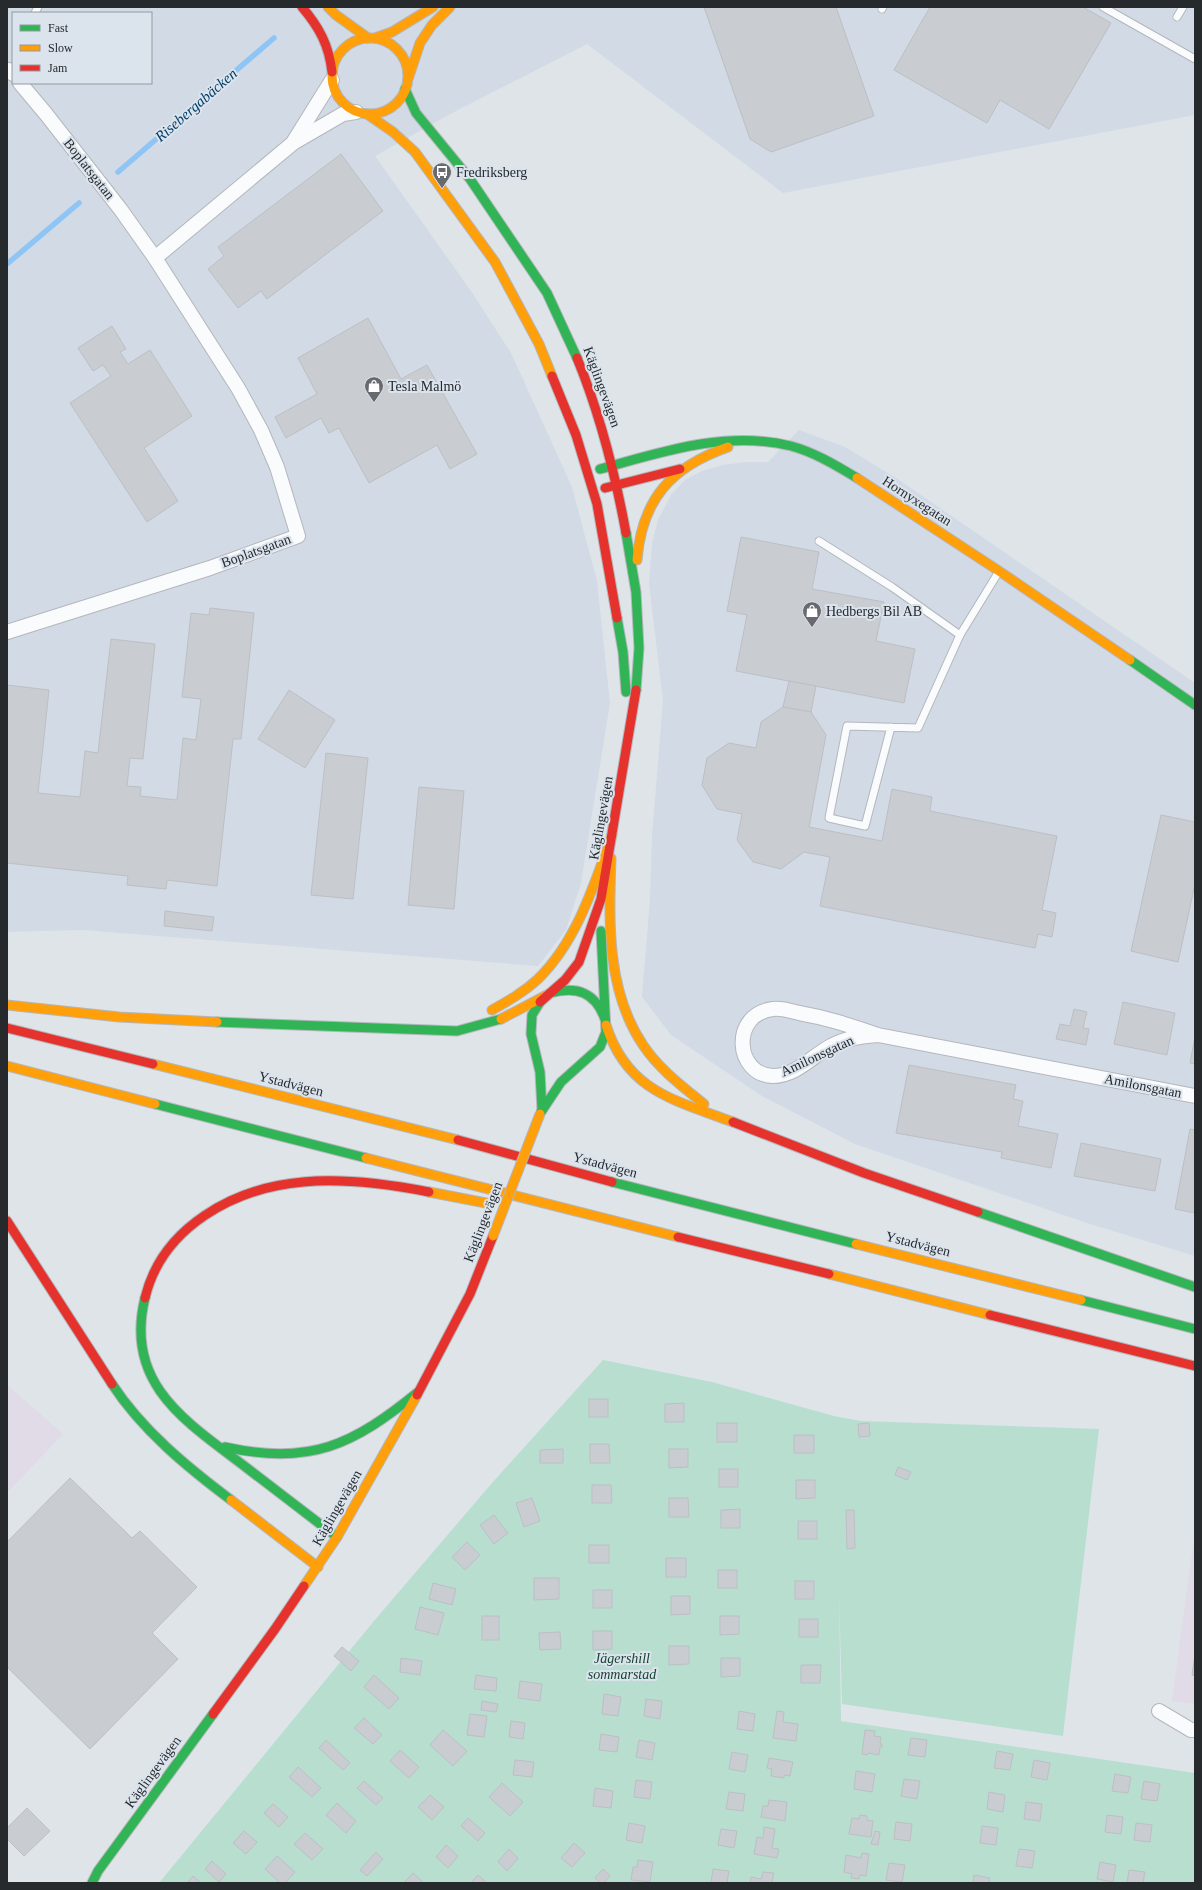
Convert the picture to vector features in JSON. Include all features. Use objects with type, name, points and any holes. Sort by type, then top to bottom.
[{"type":"main road","points":[[302,7],[320,28],[326,40],[330,54],[332,76],[339,98],[347,106],[362,113],[387,110],[398,102],[406,89],[420,43],[432,25],[450,7]]},
{"type":"main road","points":[[328,7],[336,15],[371,38],[386,42],[396,48],[403,57],[407,69],[408,79]]},
{"type":"main road","points":[[332,76],[336,59],[342,51],[354,42],[392,32],[433,7]]},
{"type":"main road","name":"Käglingevägen","points":[[406,89],[416,114],[470,179],[547,293],[565,329],[588,385],[602,426],[617,485],[629,543],[636,592],[639,648],[635,702],[601,899],[579,962],[571,974],[536,1008],[531,1024],[531,1034],[540,1072],[541,1112]]},
{"type":"main road","name":"Käglingevägen","points":[[362,113],[393,132],[415,152],[495,262],[539,344],[573,428],[597,504],[623,652],[629,742]]},
{"type":"main road","name":"Hornyxegatan","points":[[587,472],[698,444],[726,440],[774,442],[812,454],[839,467],[999,571],[1195,705]]},
{"type":"main road","points":[[636,592],[638,548],[648,514],[655,497],[668,483],[707,455],[751,440]]},
{"type":"main road","points":[[593,491],[688,468]]},
{"type":"main road","points":[[387,1028],[449,1023],[467,1019],[494,1009],[507,1002],[534,981],[558,956],[572,934],[592,893],[612,835]]},
{"type":"main road","points":[[612,835],[610,936],[612,963],[622,1004],[636,1033],[660,1066],[718,1115]]},
{"type":"main road","name":"Käglingevägen","points":[[92,1883],[98,1871],[276,1629],[337,1537],[418,1392],[470,1294],[494,1236],[541,1112],[561,1082],[600,1046],[606,1032],[605,989],[601,943],[601,899]]},
{"type":"main road","points":[[7,1005],[60,1012],[144,1019],[457,1032],[501,1020],[549,994],[567,990],[583,992],[590,996],[600,1006],[612,1043],[620,1059],[633,1074],[661,1093],[785,1143],[907,1188],[1195,1287]]},
{"type":"main road","name":"Ystadvägen","points":[[7,1028],[413,1128],[636,1188],[1195,1329]]},
{"type":"main road","points":[[7,1066],[654,1231],[1195,1366]]},
{"type":"main road","points":[[337,1537],[175,1411],[163,1397],[151,1377],[144,1355],[141,1332],[146,1294],[153,1273],[164,1253],[178,1234],[210,1210],[232,1198],[262,1189],[299,1182],[346,1181],[405,1187],[514,1209]]},
{"type":"main road","points":[[7,1221],[122,1400],[190,1469],[318,1567]]},
{"type":"main road","points":[[612,1230],[654,1231]]},
{"type":"main road","points":[[218,1445],[243,1452],[272,1455],[299,1455],[325,1449],[350,1439],[372,1427],[418,1392]]},
{"type":"street","points":[[293,143],[332,76]]},
{"type":"street","name":"Boplatsgatan","points":[[7,632],[210,568],[298,536],[278,467],[261,430],[238,388],[156,258],[90,170],[21,84]]},
{"type":"street","points":[[156,258],[293,143],[342,114],[362,113]]},
{"type":"street","name":"Amilonsgatan","points":[[878,1035],[858,1036],[844,1040],[825,1049],[790,1072],[772,1076],[763,1074],[750,1064],[743,1048],[742,1039],[744,1031],[751,1019],[764,1011],[779,1009],[834,1020],[878,1035],[1195,1096]]},
{"type":"street","points":[[1159,1711],[1191,1730],[1195,1730]]},
{"type":"lane","points":[[1103,7],[1195,59]]},
{"type":"lane","points":[[1177,17],[1183,7]]},
{"type":"lane","points":[[819,541],[892,587],[960,635]]},
{"type":"lane","points":[[891,727],[865,826],[829,818],[847,726],[891,727],[918,728],[960,635],[999,571]]},
{"type":"shaded area","points":[[7,7],[1195,7],[1195,115],[783,193],[587,44],[454,112],[375,156],[471,291],[511,353],[572,487],[597,581],[610,703],[581,883],[566,930],[538,966],[83,930],[7,932]]},
{"type":"shaded area","points":[[799,430],[845,447],[899,480],[1195,683],[1195,1256],[1087,1223],[855,1144],[762,1096],[671,1035],[642,997],[650,900],[652,836],[663,701],[649,583],[652,543],[658,520],[671,495],[685,480],[702,471],[723,465],[746,462],[768,462]]},
{"type":"shaded area","points":[[7,1385],[63,1434],[7,1493]]},
{"type":"shaded area","points":[[1195,1531],[1195,1704],[1172,1701]]},
{"type":"green space","name":"Jägershill sommarstad","points":[[603,1360],[712,1382],[834,1416],[861,1421],[1099,1429],[1063,1736],[842,1704],[839,1592],[841,1721],[1195,1773],[1195,1883],[159,1883],[374,1621],[492,1483]]},
{"type":"building","points":[[704,7],[836,7],[874,116],[771,152],[750,139]]},
{"type":"building","points":[[930,7],[1083,7],[1111,23],[1049,129],[1000,100],[987,123],[894,70]]},
{"type":"building","points":[[341,154],[383,211],[267,299],[261,291],[238,308],[208,269],[224,256],[218,247]]},
{"type":"building","name":"Tesla Malmö","points":[[368,318],[401,379],[427,365],[477,454],[450,469],[437,445],[369,483],[339,428],[329,433],[321,418],[286,438],[275,417],[317,394],[298,358]]},
{"type":"building","points":[[112,326],[126,349],[120,352],[128,364],[150,350],[192,416],[144,448],[178,501],[147,522],[70,403],[111,376],[103,365],[93,371],[78,348]]},
{"type":"building","name":"Hedbergs Bil AB","points":[[741,537],[819,552],[812,589],[884,602],[876,641],[915,649],[904,703],[736,671],[747,615],[727,611]]},
{"type":"building","points":[[210,608],[254,613],[241,739],[233,739],[217,886],[167,880],[166,889],[127,885],[128,876],[7,863],[7,685],[49,690],[38,793],[80,797],[85,751],[98,753],[111,639],[155,644],[143,759],[130,758],[127,786],[141,787],[140,796],[177,800],[183,738],[196,740],[201,699],[182,697],[191,613],[209,615]]},
{"type":"building","points":[[789,681],[816,686],[811,712],[783,707]]},
{"type":"building","points":[[289,690],[335,720],[305,768],[258,739]]},
{"type":"building","points":[[783,707],[811,712],[826,735],[809,827],[882,841],[892,789],[932,797],[930,811],[1057,836],[1042,910],[1056,913],[1052,937],[1038,934],[1035,948],[820,906],[830,857],[804,852],[781,869],[753,862],[737,840],[742,814],[717,809],[702,785],[707,758],[729,743],[756,748],[761,722]]},
{"type":"building","points":[[326,753],[368,758],[353,899],[311,895]]},
{"type":"building","points":[[419,787],[464,791],[454,909],[408,905]]},
{"type":"building","points":[[1161,815],[1195,822],[1195,884],[1178,962],[1131,951]]},
{"type":"building","points":[[165,911],[214,917],[212,931],[164,926]]},
{"type":"building","points":[[1123,1002],[1175,1013],[1167,1055],[1114,1044]]},
{"type":"building","points":[[1074,1009],[1087,1012],[1083,1028],[1089,1029],[1086,1045],[1056,1039],[1060,1024],[1070,1026]]},
{"type":"building","points":[[1195,1037],[1195,1064],[1190,1063]]},
{"type":"building","points":[[909,1065],[1016,1085],[1013,1099],[1023,1101],[1018,1126],[1058,1134],[1051,1168],[1001,1158],[1002,1152],[896,1133]]},
{"type":"building","points":[[1190,1129],[1195,1130],[1195,1213],[1175,1209]]},
{"type":"building","points":[[1081,1143],[1161,1159],[1155,1191],[1074,1176]]},
{"type":"building","points":[[589,1399],[608,1399],[608,1417],[589,1417]]},
{"type":"building","points":[[684,1403],[684,1422],[665,1422],[665,1404]]},
{"type":"building","points":[[717,1423],[737,1423],[737,1442],[717,1442]]},
{"type":"building","points":[[869,1423],[870,1436],[859,1437],[858,1424]]},
{"type":"building","points":[[794,1435],[814,1435],[814,1453],[794,1453]]},
{"type":"building","points":[[590,1444],[609,1444],[610,1463],[590,1463]]},
{"type":"building","points":[[563,1449],[563,1463],[540,1463],[540,1450]]},
{"type":"building","points":[[669,1449],[688,1449],[688,1467],[669,1468]]},
{"type":"building","points":[[898,1467],[911,1472],[907,1480],[895,1475]]},
{"type":"building","points":[[719,1469],[738,1469],[738,1487],[719,1487]]},
{"type":"building","points":[[70,1478],[132,1538],[140,1531],[197,1587],[152,1633],[178,1659],[90,1749],[7,1667],[7,1542]]},
{"type":"building","points":[[796,1480],[815,1480],[815,1498],[796,1499]]},
{"type":"building","points":[[592,1485],[611,1485],[612,1503],[592,1503]]},
{"type":"building","points":[[532,1498],[540,1521],[524,1527],[516,1503]]},
{"type":"building","points":[[669,1498],[688,1498],[689,1517],[669,1517]]},
{"type":"building","points":[[740,1509],[740,1528],[721,1528],[721,1510]]},
{"type":"building","points":[[846,1510],[854,1510],[855,1548],[847,1549]]},
{"type":"building","points":[[494,1515],[508,1533],[494,1544],[480,1525]]},
{"type":"building","points":[[798,1521],[817,1521],[817,1539],[798,1539]]},
{"type":"building","points":[[467,1542],[480,1555],[465,1570],[452,1557]]},
{"type":"building","points":[[589,1545],[609,1545],[609,1563],[589,1563]]},
{"type":"building","points":[[666,1558],[686,1558],[686,1577],[666,1577]]},
{"type":"building","points":[[718,1570],[737,1570],[737,1588],[718,1588]]},
{"type":"building","points":[[534,1578],[559,1578],[559,1599],[534,1600]]},
{"type":"building","points":[[795,1581],[814,1581],[814,1599],[795,1599]]},
{"type":"building","points":[[433,1583],[456,1589],[452,1605],[429,1599]]},
{"type":"building","points":[[593,1590],[612,1590],[612,1608],[593,1608]]},
{"type":"building","points":[[671,1596],[690,1596],[690,1614],[671,1615]]},
{"type":"building","points":[[420,1607],[444,1613],[438,1635],[415,1629]]},
{"type":"building","points":[[482,1616],[499,1616],[499,1640],[482,1640]]},
{"type":"building","points":[[720,1616],[739,1616],[739,1634],[720,1635]]},
{"type":"building","points":[[799,1619],[818,1619],[818,1637],[799,1637]]},
{"type":"building","points":[[593,1631],[612,1631],[612,1649],[593,1650]]},
{"type":"building","points":[[560,1632],[561,1649],[540,1650],[539,1633]]},
{"type":"building","points":[[669,1646],[689,1646],[689,1664],[669,1665]]},
{"type":"building","points":[[342,1647],[359,1661],[351,1671],[334,1656]]},
{"type":"building","points":[[1195,1654],[1195,1676],[1192,1675]]},
{"type":"building","points":[[401,1658],[422,1661],[420,1675],[400,1672]]},
{"type":"building","points":[[721,1658],[740,1658],[740,1676],[721,1677]]},
{"type":"building","points":[[801,1665],[821,1665],[820,1683],[801,1683]]},
{"type":"building","points":[[374,1675],[399,1698],[389,1709],[364,1687]]},
{"type":"building","points":[[476,1675],[497,1678],[496,1691],[474,1689]]},
{"type":"building","points":[[520,1681],[542,1684],[540,1701],[518,1698]]},
{"type":"building","points":[[604,1694],[621,1697],[618,1716],[602,1714]]},
{"type":"building","points":[[646,1699],[662,1701],[660,1719],[644,1716]]},
{"type":"building","points":[[482,1701],[498,1704],[496,1712],[481,1710]]},
{"type":"building","points":[[739,1711],[755,1714],[753,1731],[737,1729]]},
{"type":"building","points":[[777,1711],[784,1712],[783,1722],[798,1724],[796,1741],[773,1738]]},
{"type":"building","points":[[470,1714],[487,1716],[484,1737],[467,1735]]},
{"type":"building","points":[[364,1718],[382,1735],[373,1744],[354,1728]]},
{"type":"building","points":[[511,1721],[525,1723],[523,1739],[509,1737]]},
{"type":"building","points":[[443,1730],[467,1751],[453,1766],[430,1745]]},
{"type":"building","points":[[865,1730],[875,1731],[874,1736],[881,1737],[880,1744],[882,1744],[882,1747],[880,1747],[879,1755],[868,1753],[867,1755],[862,1754]]},
{"type":"building","points":[[601,1734],[619,1737],[617,1752],[599,1750]]},
{"type":"building","points":[[911,1738],[927,1740],[925,1757],[908,1755]]},
{"type":"building","points":[[326,1740],[350,1763],[343,1770],[319,1748]]},
{"type":"building","points":[[639,1740],[655,1743],[652,1760],[636,1757]]},
{"type":"building","points":[[400,1750],[419,1767],[409,1778],[390,1761]]},
{"type":"building","points":[[997,1751],[1013,1754],[1010,1770],[994,1768]]},
{"type":"building","points":[[732,1752],[748,1755],[745,1772],[729,1769]]},
{"type":"building","points":[[769,1758],[793,1762],[790,1776],[784,1775],[784,1778],[771,1776],[772,1769],[767,1768]]},
{"type":"building","points":[[515,1760],[534,1762],[532,1777],[513,1775]]},
{"type":"building","points":[[1034,1760],[1050,1763],[1047,1780],[1031,1777]]},
{"type":"building","points":[[298,1767],[321,1788],[312,1797],[289,1777]]},
{"type":"building","points":[[856,1771],[875,1774],[872,1792],[854,1789]]},
{"type":"building","points":[[1115,1774],[1131,1777],[1128,1793],[1112,1791]]},
{"type":"building","points":[[904,1779],[920,1781],[917,1799],[901,1796]]},
{"type":"building","points":[[636,1780],[652,1782],[650,1799],[634,1797]]},
{"type":"building","points":[[364,1781],[383,1798],[376,1805],[357,1788]]},
{"type":"building","points":[[1144,1781],[1160,1784],[1157,1801],[1141,1799]]},
{"type":"building","points":[[502,1783],[523,1802],[510,1816],[489,1797]]},
{"type":"building","points":[[595,1788],[613,1791],[611,1808],[593,1806]]},
{"type":"building","points":[[729,1792],[745,1794],[743,1811],[726,1809]]},
{"type":"building","points":[[989,1792],[1005,1795],[1003,1812],[987,1809]]},
{"type":"building","points":[[430,1795],[444,1807],[432,1820],[418,1807]]},
{"type":"building","points":[[769,1800],[787,1802],[785,1821],[761,1817],[763,1806],[768,1806]]},
{"type":"building","points":[[1026,1802],[1042,1804],[1040,1821],[1024,1819]]},
{"type":"building","points":[[337,1803],[356,1821],[346,1833],[326,1815]]},
{"type":"building","points":[[273,1804],[288,1817],[279,1827],[264,1813]]},
{"type":"building","points":[[27,1808],[50,1831],[24,1856],[7,1839],[7,1828]]},
{"type":"building","points":[[860,1815],[867,1816],[867,1820],[873,1821],[871,1837],[849,1834],[852,1818],[859,1819]]},
{"type":"building","points":[[1107,1815],[1123,1817],[1121,1834],[1105,1832]]},
{"type":"building","points":[[468,1818],[485,1833],[478,1841],[461,1826]]},
{"type":"building","points":[[896,1822],[912,1824],[910,1841],[894,1839]]},
{"type":"building","points":[[629,1823],[645,1826],[642,1843],[626,1840]]},
{"type":"building","points":[[1136,1823],[1152,1825],[1150,1842],[1134,1840]]},
{"type":"building","points":[[982,1826],[998,1828],[996,1845],[980,1843]]},
{"type":"building","points":[[764,1827],[775,1829],[772,1848],[779,1849],[777,1858],[754,1854],[757,1837],[763,1838]]},
{"type":"building","points":[[721,1829],[737,1831],[734,1848],[718,1845]]},
{"type":"building","points":[[244,1831],[257,1842],[246,1854],[233,1843]]},
{"type":"building","points":[[875,1831],[880,1832],[878,1845],[871,1844]]},
{"type":"building","points":[[305,1833],[323,1849],[312,1860],[294,1844]]},
{"type":"building","points":[[574,1843],[585,1853],[572,1867],[561,1858]]},
{"type":"building","points":[[446,1845],[458,1856],[448,1868],[436,1857]]},
{"type":"building","points":[[509,1849],[518,1858],[507,1871],[498,1862]]},
{"type":"building","points":[[1019,1849],[1035,1851],[1032,1868],[1016,1866]]},
{"type":"building","points":[[376,1852],[383,1859],[367,1876],[360,1870]]},
{"type":"building","points":[[862,1853],[869,1854],[866,1876],[860,1875],[859,1879],[851,1878],[852,1874],[844,1872],[846,1855],[861,1858]]},
{"type":"building","points":[[277,1856],[295,1872],[285,1883],[280,1883],[265,1869]]},
{"type":"building","points":[[638,1860],[653,1862],[650,1882],[631,1880],[633,1867],[637,1867]]},
{"type":"building","points":[[212,1861],[226,1874],[219,1882],[205,1869]]},
{"type":"building","points":[[1100,1862],[1116,1865],[1113,1882],[1097,1879]]},
{"type":"building","points":[[889,1863],[905,1865],[902,1882],[886,1880]]},
{"type":"building","points":[[603,1869],[610,1876],[604,1883],[600,1883],[595,1878]]},
{"type":"building","points":[[713,1869],[729,1871],[727,1883],[711,1883]]},
{"type":"building","points":[[1129,1870],[1145,1872],[1143,1883],[1127,1883]]},
{"type":"building","points":[[763,1872],[774,1873],[772,1883],[750,1883],[751,1877],[761,1879]]},
{"type":"building","points":[[413,1873],[424,1883],[404,1883]]},
{"type":"building","points":[[478,1875],[487,1883],[471,1883]]},
{"type":"building","points":[[974,1875],[990,1878],[989,1883],[973,1883]]},
{"type":"building","points":[[193,1876],[201,1883],[188,1882]]},
{"type":"waterway","name":"Risebergabäcken","points":[[118,172],[274,38]]},
{"type":"waterway","name":"Risebergabäcken","points":[[7,264],[79,203]]},
{"type":"traffic: fast","points":[[405,89],[416,113],[470,179],[547,293],[577,358]]},
{"type":"traffic: fast","points":[[600,469],[694,445],[742,440],[791,446],[825,460],[857,478]]},
{"type":"traffic: fast","points":[[626,533],[636,592],[639,648],[636,690]]},
{"type":"traffic: fast","points":[[617,618],[623,652],[626,692]]},
{"type":"traffic: fast","points":[[1130,660],[1195,705]]},
{"type":"traffic: fast","points":[[541,1112],[561,1082],[600,1047],[606,1032],[601,931]]},
{"type":"traffic: fast","points":[[550,993],[569,990],[584,993],[596,1003],[605,1019]]},
{"type":"traffic: fast","points":[[540,1002],[532,1015],[531,1034],[540,1072],[542,1110]]},
{"type":"traffic: fast","points":[[217,1022],[457,1031],[501,1019]]},
{"type":"traffic: fast","points":[[155,1104],[366,1158]]},
{"type":"traffic: fast","points":[[612,1182],[856,1244]]},
{"type":"traffic: fast","points":[[978,1212],[1195,1287]]},
{"type":"traffic: fast","points":[[145,1298],[141,1328],[143,1354],[151,1377],[164,1397],[200,1432],[337,1537]]},
{"type":"traffic: fast","points":[[1081,1300],[1195,1329]]},
{"type":"traffic: fast","points":[[112,1384],[137,1417],[166,1447],[231,1500]]},
{"type":"traffic: fast","points":[[225,1447],[255,1452],[282,1454],[306,1452],[329,1446],[351,1438],[372,1426],[418,1392]]},
{"type":"traffic: fast","points":[[92,1883],[98,1871],[213,1714]]},
{"type":"traffic: slow","points":[[328,7],[336,15],[368,38]]},
{"type":"traffic: slow","points":[[375,38],[392,32],[433,7]]},
{"type":"traffic: slow","points":[[408,79],[420,43],[432,25],[450,7]]},
{"type":"traffic: slow","points":[[370,38],[384,41],[397,49],[405,62],[408,76],[405,90],[397,103],[384,111],[370,114],[356,111],[343,103],[335,90],[332,76],[335,62],[343,49],[356,41],[370,38]]},
{"type":"traffic: slow","points":[[367,114],[393,132],[415,152],[495,262],[539,344],[552,376]]},
{"type":"traffic: slow","points":[[637,560],[640,538],[645,519],[663,488],[675,475],[690,465],[708,455],[728,447]]},
{"type":"traffic: slow","points":[[857,478],[999,571],[1130,660]]},
{"type":"traffic: slow","points":[[492,1010],[533,984],[552,964],[563,948],[583,912],[612,835]]},
{"type":"traffic: slow","points":[[611,858],[610,930],[616,978],[622,1001],[631,1024],[649,1054],[671,1077],[704,1104]]},
{"type":"traffic: slow","points":[[501,1019],[547,995]]},
{"type":"traffic: slow","points":[[7,1005],[119,1017],[217,1022]]},
{"type":"traffic: slow","points":[[606,1025],[615,1047],[626,1065],[640,1079],[655,1090],[672,1099],[733,1122]]},
{"type":"traffic: slow","points":[[153,1064],[458,1140]]},
{"type":"traffic: slow","points":[[7,1066],[155,1104]]},
{"type":"traffic: slow","points":[[493,1236],[540,1114]]},
{"type":"traffic: slow","points":[[366,1158],[678,1237]]},
{"type":"traffic: slow","points":[[429,1192],[486,1203]]},
{"type":"traffic: slow","points":[[856,1244],[1081,1300]]},
{"type":"traffic: slow","points":[[829,1274],[990,1315]]},
{"type":"traffic: slow","points":[[304,1586],[337,1537],[417,1395]]},
{"type":"traffic: slow","points":[[231,1500],[318,1567]]},
{"type":"traffic: jam","points":[[302,7],[318,29],[326,45],[332,72]]},
{"type":"traffic: jam","points":[[577,358],[600,422],[617,488],[626,533]]},
{"type":"traffic: jam","points":[[552,376],[576,435],[597,504],[617,618]]},
{"type":"traffic: jam","points":[[605,488],[680,469]]},
{"type":"traffic: jam","points":[[540,1002],[565,980],[579,962],[601,899],[636,690]]},
{"type":"traffic: jam","points":[[7,1028],[153,1064]]},
{"type":"traffic: jam","points":[[733,1122],[864,1173],[978,1212]]},
{"type":"traffic: jam","points":[[458,1140],[612,1182]]},
{"type":"traffic: jam","points":[[145,1298],[154,1273],[167,1251],[184,1232],[204,1216],[227,1203],[252,1193],[277,1186],[319,1181],[351,1181],[382,1184],[429,1192]]},
{"type":"traffic: jam","points":[[7,1221],[112,1384]]},
{"type":"traffic: jam","points":[[417,1395],[470,1294],[493,1236]]},
{"type":"traffic: jam","points":[[678,1237],[829,1274]]},
{"type":"traffic: jam","points":[[990,1315],[1195,1366]]},
{"type":"traffic: jam","points":[[213,1714],[275,1629],[304,1586]]},
{"type":"place","name":"Fredriksberg","points":[[442,189]]},
{"type":"place","name":"Tesla Malmö","points":[[374,403]]},
{"type":"place","name":"Hedbergs Bil AB","points":[[812,628]]}]
